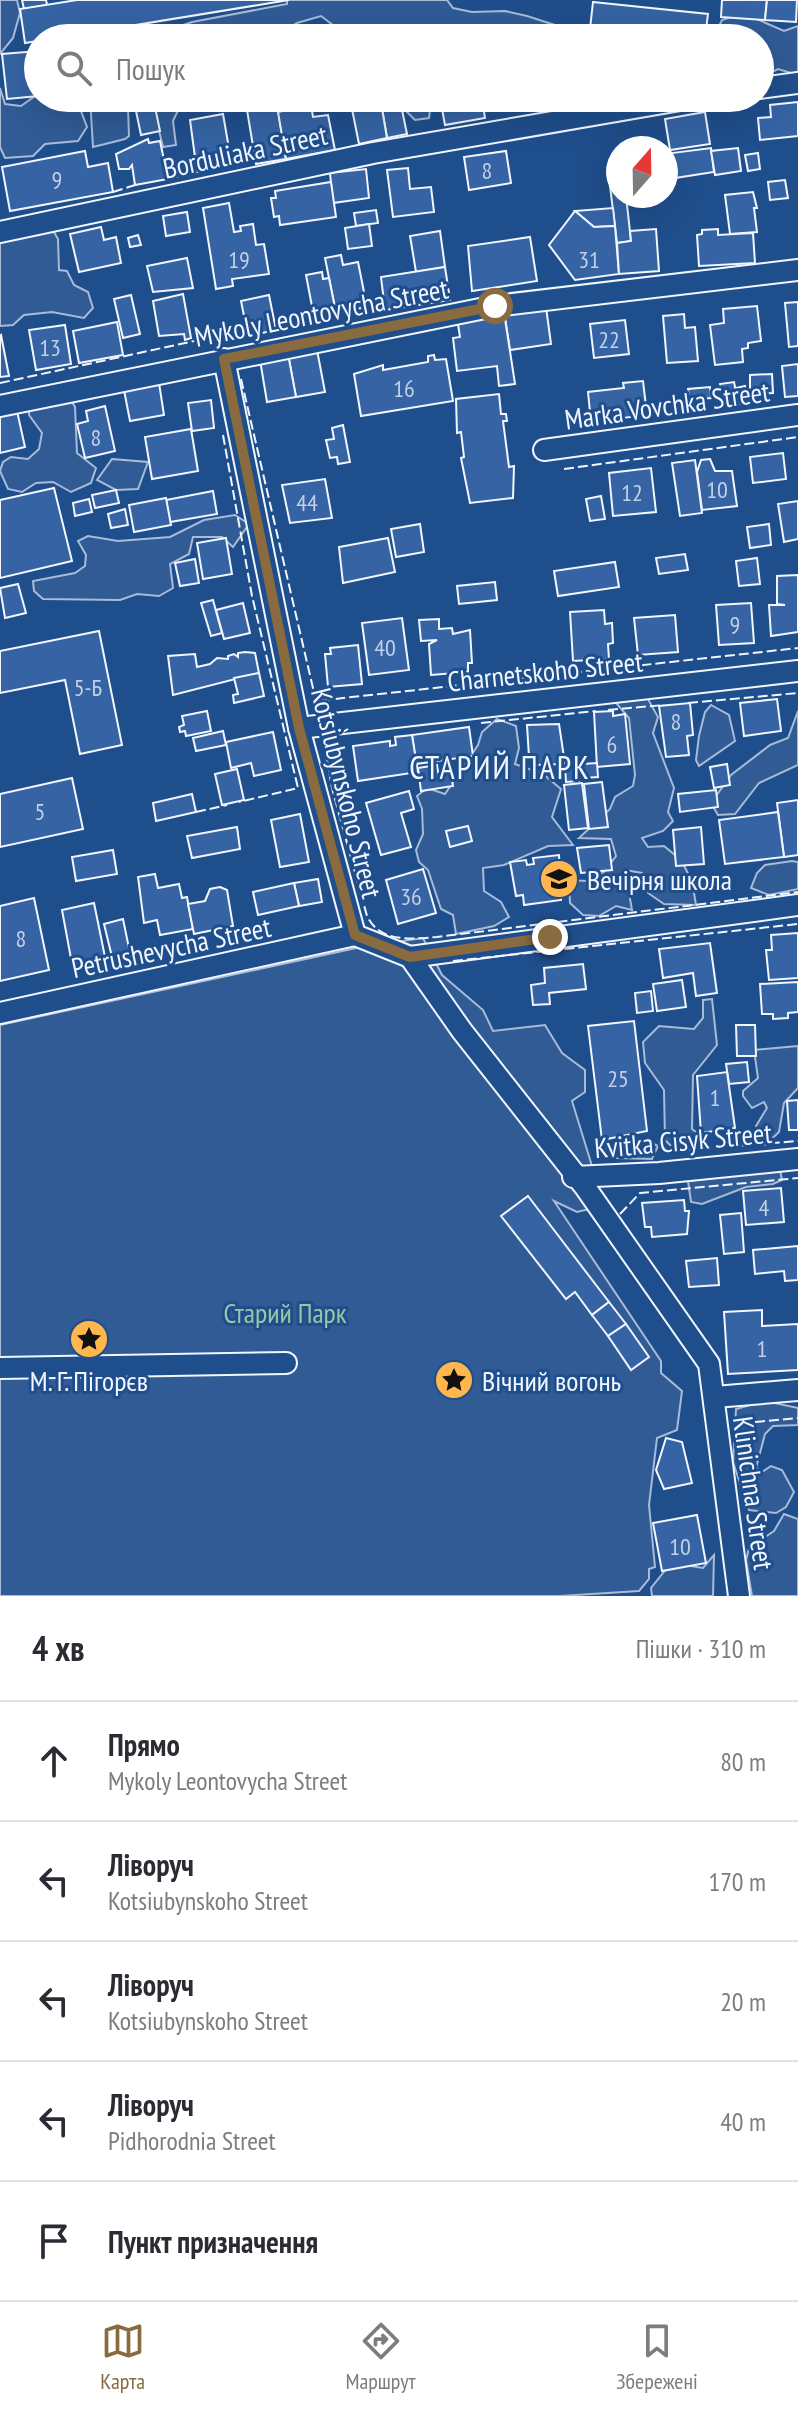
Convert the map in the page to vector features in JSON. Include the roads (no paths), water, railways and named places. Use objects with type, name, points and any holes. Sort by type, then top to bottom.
[{"type":"street","points":[[774,86],[798,83]]},
{"type":"street","name":"Borduliaka Street","points":[[0,232],[373,153],[611,112]]},
{"type":"street","name":"Mykoly Leontovycha Street","points":[[0,406],[495,306],[798,270]]},
{"type":"street","name":"Kotsiubynskoho Street","points":[[224,359],[299,728],[355,935],[410,957]]},
{"type":"street","name":"Marka Vovchka Street","points":[[544,450],[798,415]]},
{"type":"street","name":"Charnetskoho Street","points":[[299,728],[798,671]]},
{"type":"street","points":[[798,905],[410,957],[573,1177],[585,1187],[709,1364],[715,1397],[798,1390]]},
{"type":"street","name":"Petrushevycha Street","points":[[0,1013],[355,935]]},
{"type":"street","name":"Kvitka Cisyk Street","points":[[573,1177],[659,1173],[798,1159]]},
{"type":"street","points":[[0,1368],[286,1363]]},
{"type":"street","name":"Klinichna Street","points":[[715,1397],[739,1596]]},
{"type":"place","name":"Вечірня школа","points":[[559,879]]},
{"type":"place","name":"М. Г. Пігорєв","points":[[89,1339]]},
{"type":"place","name":"Вічний вогонь","points":[[454,1380]]},
{"type":"district","name":"СТАРИЙ ПАРК","points":[[500,767]]},
{"type":"park label","name":"Старий Парк","points":[[285,1312]]}]
